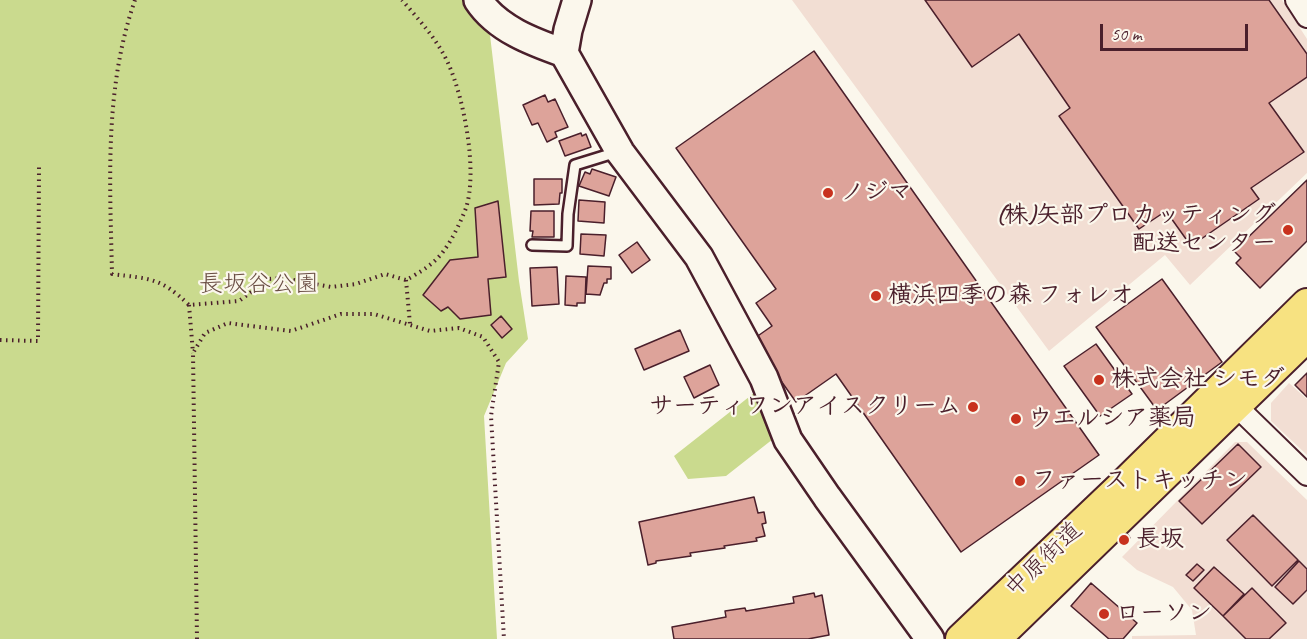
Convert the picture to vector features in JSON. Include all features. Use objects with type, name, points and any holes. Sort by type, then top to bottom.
[{"type":"main road","name":"中原街道","points":[[995,639],[1227,398],[1307,304]]},
{"type":"main road","name":"中原街道","points":[[961,639],[1124,484],[1227,398],[1307,336]]},
{"type":"street","points":[[478,0],[506,28],[537,44],[564,53]]},
{"type":"street","points":[[577,0],[564,53],[620,152],[699,257],[764,378],[788,440],[930,639]]},
{"type":"street","points":[[1296,0],[1307,17]]},
{"type":"street","points":[[1227,398],[1307,475]]},
{"type":"lane","points":[[532,245],[567,246],[568,214],[575,165],[620,152]]},
{"type":"path","points":[[135,0],[121,49],[114,89],[110,142],[112,274],[154,280],[173,290],[189,305],[193,354],[198,639]]},
{"type":"path","points":[[189,305],[239,302],[269,279],[283,278],[331,287],[356,284],[385,274],[406,280],[422,271],[445,250],[466,208],[470,177],[464,115],[448,63],[427,29],[402,0]]},
{"type":"path","points":[[0,340],[38,341],[39,167]]},
{"type":"path","points":[[406,280],[411,325]]},
{"type":"path","points":[[193,354],[206,333],[228,324],[291,331],[341,314],[374,314],[430,331],[459,328],[483,337],[499,362],[491,416],[504,639]]},
{"type":"shaded area","points":[[792,0],[1282,0],[1307,39],[1307,173],[1190,285],[1165,255],[1049,351]]},
{"type":"shaded area","points":[[1289,383],[1307,399],[1307,455],[1271,421],[1271,403]]},
{"type":"shaded area","points":[[1235,442],[1247,442],[1307,500],[1307,639],[1132,639],[1132,636],[1196,635],[1192,610],[1173,587],[1137,570],[1122,557]]},
{"type":"green space","name":"長坂谷公園","points":[[0,0],[465,0],[490,35],[528,339],[506,363],[484,416],[497,639],[0,639]]},
{"type":"green space","points":[[754,393],[773,439],[726,476],[688,479],[674,456]]},
{"type":"building","points":[[925,0],[1269,0],[1307,54],[1307,77],[1269,103],[1304,152],[1251,188],[1259,199],[1191,246],[1166,211],[1139,229],[1059,116],[1070,108],[1019,34],[972,67]]},
{"type":"building","name":"横浜四季の森 フォレオ","points":[[814,51],[1099,455],[961,552],[836,374],[796,402],[752,340],[772,326],[756,303],[776,289],[676,148]]},
{"type":"building","points":[[545,95],[548,102],[555,99],[568,127],[555,132],[557,137],[547,142],[538,123],[532,125],[523,105]]},
{"type":"building","points":[[581,133],[582,136],[586,134],[591,147],[565,156],[559,141]]},
{"type":"building","points":[[592,169],[616,177],[609,196],[579,186],[585,172],[590,174]]},
{"type":"building","points":[[534,179],[562,179],[559,204],[534,205]]},
{"type":"building","points":[[1307,180],[1307,241],[1260,288],[1236,263],[1241,258],[1234,251]]},
{"type":"building","points":[[579,200],[605,202],[604,223],[578,221]]},
{"type":"building","points":[[498,201],[506,277],[488,279],[491,315],[460,319],[448,307],[441,311],[423,295],[450,260],[478,257],[475,208]]},
{"type":"building","points":[[531,211],[554,211],[554,237],[532,237]]},
{"type":"building","points":[[581,234],[606,235],[604,256],[580,254]]},
{"type":"building","points":[[637,242],[650,260],[632,273],[619,255]]},
{"type":"building","points":[[588,266],[611,267],[611,279],[607,279],[607,283],[604,283],[600,295],[586,294]]},
{"type":"building","points":[[557,267],[559,304],[532,306],[530,268]]},
{"type":"building","points":[[566,276],[586,277],[585,303],[577,303],[577,306],[565,305]]},
{"type":"building","points":[[1162,279],[1222,362],[1157,410],[1096,327]]},
{"type":"building","points":[[501,316],[512,329],[502,338],[491,325]]},
{"type":"building","points":[[680,330],[689,351],[644,370],[635,349]]},
{"type":"building","points":[[1096,344],[1132,394],[1100,416],[1064,366]]},
{"type":"building","points":[[710,365],[719,385],[694,398],[684,377]]},
{"type":"building","points":[[1307,373],[1307,397],[1295,385]]},
{"type":"building","points":[[1238,444],[1261,467],[1202,524],[1179,501]]},
{"type":"building","points":[[754,497],[758,513],[764,512],[766,523],[762,524],[765,536],[756,538],[757,541],[690,553],[691,556],[656,561],[648,565],[639,522]]},
{"type":"building","points":[[1253,515],[1298,560],[1272,586],[1227,540]]},
{"type":"building","points":[[1128,535],[1130,538],[1124,543],[1121,540]]},
{"type":"building","points":[[1299,561],[1307,569],[1307,590],[1293,604],[1275,587]]},
{"type":"building","points":[[1197,564],[1204,570],[1193,581],[1186,575]]},
{"type":"building","points":[[1214,567],[1244,594],[1223,616],[1194,588]]},
{"type":"building","name":"ローソン","points":[[1091,583],[1137,623],[1123,639],[1109,639],[1071,606]]},
{"type":"building","points":[[1252,588],[1286,623],[1269,639],[1246,639],[1223,616]]},
{"type":"building","points":[[814,593],[815,597],[822,595],[829,635],[808,639],[674,639],[672,627],[726,617],[725,611],[745,608],[746,611],[794,603],[793,597]]},
{"type":"place","name":"ノジマ","points":[[828,193]]},
{"type":"place","name":"(株)矢部プロカッティング 配送センター","points":[[1288,230]]},
{"type":"place","name":"横浜四季の森 フォレオ","points":[[876,296]]},
{"type":"place","name":"株式会社 シモダ","points":[[1099,380]]},
{"type":"place","name":"サーティワンアイスクリーム","points":[[973,407]]},
{"type":"place","name":"ウエルシア薬局","points":[[1016,419]]},
{"type":"place","name":"ファーストキッチン","points":[[1020,481]]},
{"type":"place","name":"長坂","points":[[1124,540]]},
{"type":"place","name":"ローソン","points":[[1104,614]]}]
